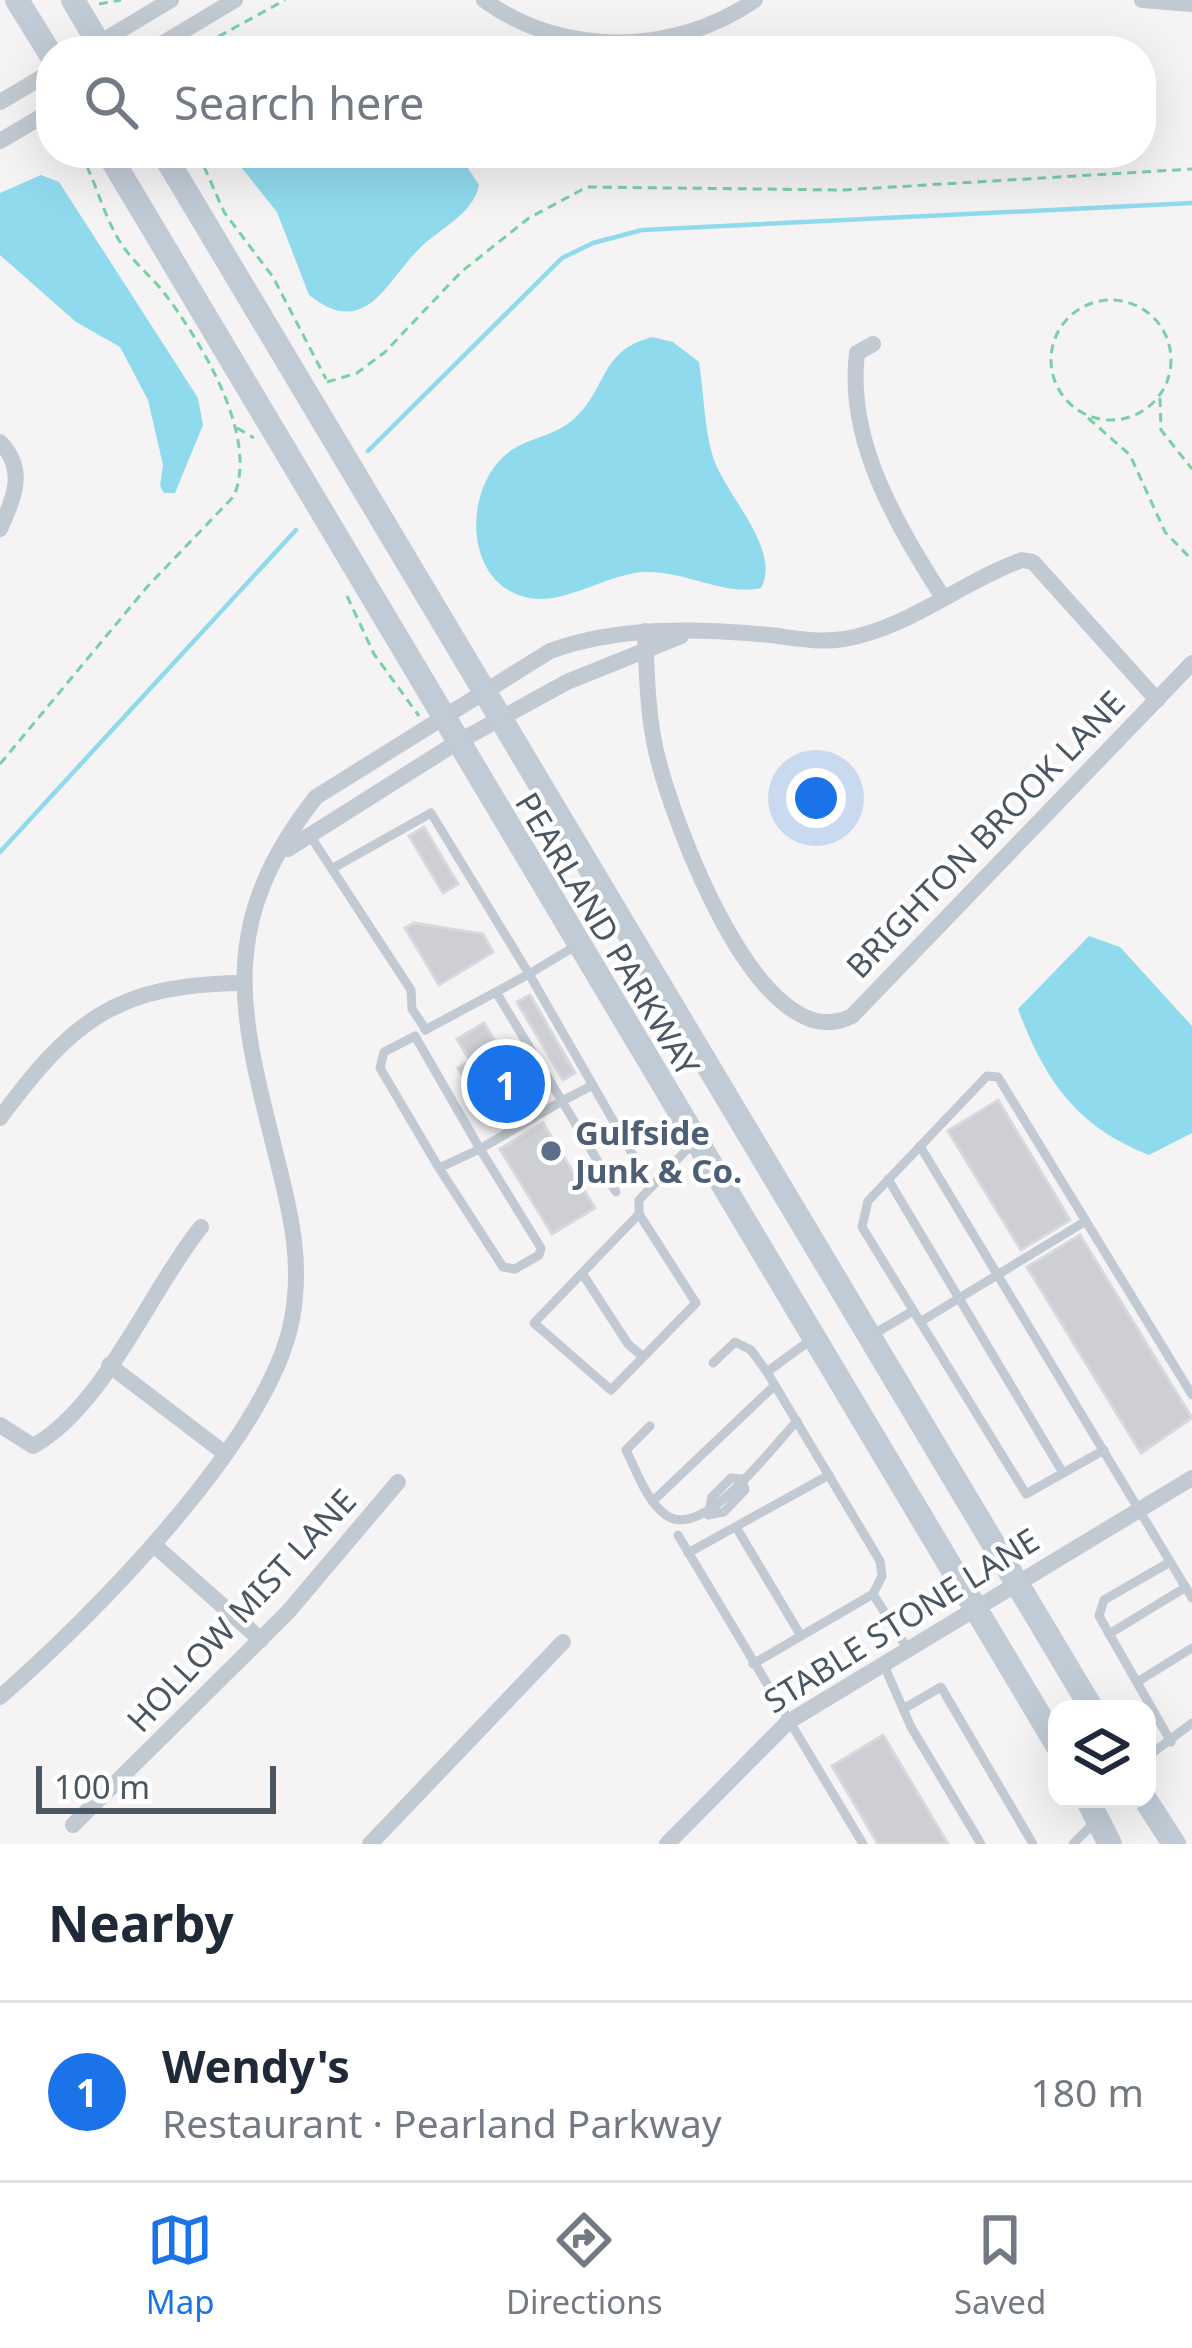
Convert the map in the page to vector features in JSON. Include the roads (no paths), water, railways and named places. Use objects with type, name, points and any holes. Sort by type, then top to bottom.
[{"type":"main road","points":[[17,0],[39,36]]},
{"type":"main road","points":[[83,2],[93,36]]},
{"type":"main road","name":"PEARLAND PARKWAY","points":[[117,168],[433,721],[456,743],[1048,1730]]},
{"type":"main road","name":"PEARLAND PARKWAY","points":[[172,168],[1087,1700]]},
{"type":"main road","points":[[1151,1808],[1174,1844]]},
{"type":"main road","points":[[1092,1809],[1110,1844]]},
{"type":"street","points":[[115,36],[171,0]]},
{"type":"street","points":[[175,36],[235,0]]},
{"type":"street","points":[[484,0],[556,34],[570,36]]},
{"type":"street","points":[[666,36],[692,32],[755,0]]},
{"type":"street","points":[[1142,0],[1192,4]]},
{"type":"street","points":[[0,102],[36,81]]},
{"type":"street","points":[[0,141],[36,120]]},
{"type":"street","points":[[873,344],[857,353],[854,374],[865,439],[900,528],[942,596]]},
{"type":"street","points":[[0,442],[17,465],[17,478],[0,529]]},
{"type":"street","points":[[0,1697],[154,1545],[279,1369],[298,1276],[297,1237],[248,1043],[241,983],[254,912],[316,796],[550,651],[584,638],[689,632],[813,643],[849,638],[1022,560],[1033,562],[1157,700]]},
{"type":"street","points":[[644,632],[646,652]]},
{"type":"street","points":[[282,853],[500,718],[567,682],[689,632]]},
{"type":"street","name":"BRIGHTON BROOK LANE","points":[[646,652],[655,749],[695,872],[758,973],[789,1010],[811,1024],[836,1024],[852,1016],[1192,663]]},
{"type":"street","points":[[0,1118],[38,1066],[85,1022],[148,992],[192,983],[241,983]]},
{"type":"street","points":[[0,1425],[33,1446],[52,1436],[109,1366],[201,1227]]},
{"type":"street","points":[[109,1366],[223,1452]]},
{"type":"street","name":"STABLE STONE LANE","points":[[667,1844],[788,1721],[1192,1478]]},
{"type":"street","name":"HOLLOW MIST LANE","points":[[73,1825],[261,1640],[398,1482]]},
{"type":"street","points":[[154,1545],[261,1640]]},
{"type":"street","points":[[370,1844],[563,1642]]},
{"type":"lane","points":[[335,867],[430,813],[637,1162]]},
{"type":"lane","points":[[309,834],[335,867],[411,990],[420,1033],[480,1149],[541,1248],[525,1264],[503,1267],[380,1068],[384,1052],[420,1033],[529,974],[577,945]]},
{"type":"lane","points":[[496,992],[616,1192]]},
{"type":"lane","points":[[1104,1450],[1026,1495],[861,1219],[868,1201],[987,1076],[998,1077],[1192,1395]]},
{"type":"lane","points":[[439,1168],[593,1085]]},
{"type":"lane","points":[[639,1214],[534,1323],[611,1390],[696,1304],[639,1214],[639,1200],[694,1142]]},
{"type":"lane","points":[[920,1146],[1192,1598]]},
{"type":"lane","points":[[888,1179],[1063,1473]]},
{"type":"lane","points":[[920,1322],[1086,1221]]},
{"type":"lane","points":[[582,1273],[628,1344],[644,1357]]},
{"type":"lane","points":[[869,1337],[914,1311]]},
{"type":"lane","points":[[767,1372],[812,1339]]},
{"type":"lane","points":[[713,1363],[735,1342],[752,1350],[880,1561],[882,1576],[873,1594],[753,1664]]},
{"type":"lane","points":[[653,1501],[775,1385]]},
{"type":"lane","points":[[650,1426],[626,1450],[653,1501],[668,1517],[686,1522],[708,1515],[797,1421]]},
{"type":"lane","points":[[688,1553],[830,1475]]},
{"type":"lane","points":[[736,1526],[801,1636]]},
{"type":"lane","points":[[678,1535],[862,1844]]},
{"type":"lane","points":[[1170,1562],[1105,1600],[1099,1616],[1171,1742]]},
{"type":"lane","points":[[1109,1634],[1186,1587]]},
{"type":"lane","points":[[873,1594],[908,1648]]},
{"type":"lane","points":[[1137,1682],[1192,1648]]},
{"type":"lane","points":[[883,1663],[903,1709],[981,1844]]},
{"type":"lane","points":[[903,1709],[940,1687],[1033,1844]]},
{"type":"lane","points":[[1156,1751],[1192,1723]]},
{"type":"lane","points":[[1073,1844],[1092,1809]]},
{"type":"water","points":[[242,168],[468,168],[479,185],[464,212],[421,247],[374,301],[346,312],[309,295],[277,212]]},
{"type":"water","points":[[41,175],[59,182],[198,398],[203,425],[175,493],[164,493],[160,486],[163,465],[148,400],[120,347],[76,322],[0,255],[0,193]]},
{"type":"water","points":[[652,337],[673,342],[699,362],[713,457],[758,539],[764,556],[761,588],[732,589],[644,572],[543,599],[508,590],[482,558],[477,538],[481,494],[490,474],[511,451],[574,419],[622,351]]},
{"type":"water","points":[[1089,936],[1120,947],[1192,1026],[1192,1133],[1149,1155],[1102,1130],[1067,1098],[1040,1058],[1018,1009]]},
{"type":"waterway","points":[[368,451],[562,258],[593,243],[642,230],[1192,203]]},
{"type":"waterway","points":[[0,852],[296,530]]},
{"type":"place","name":"Wendy's","points":[[506,1084]]},
{"type":"place","name":"Gulfside Junk & Co.","points":[[551,1151]]}]
